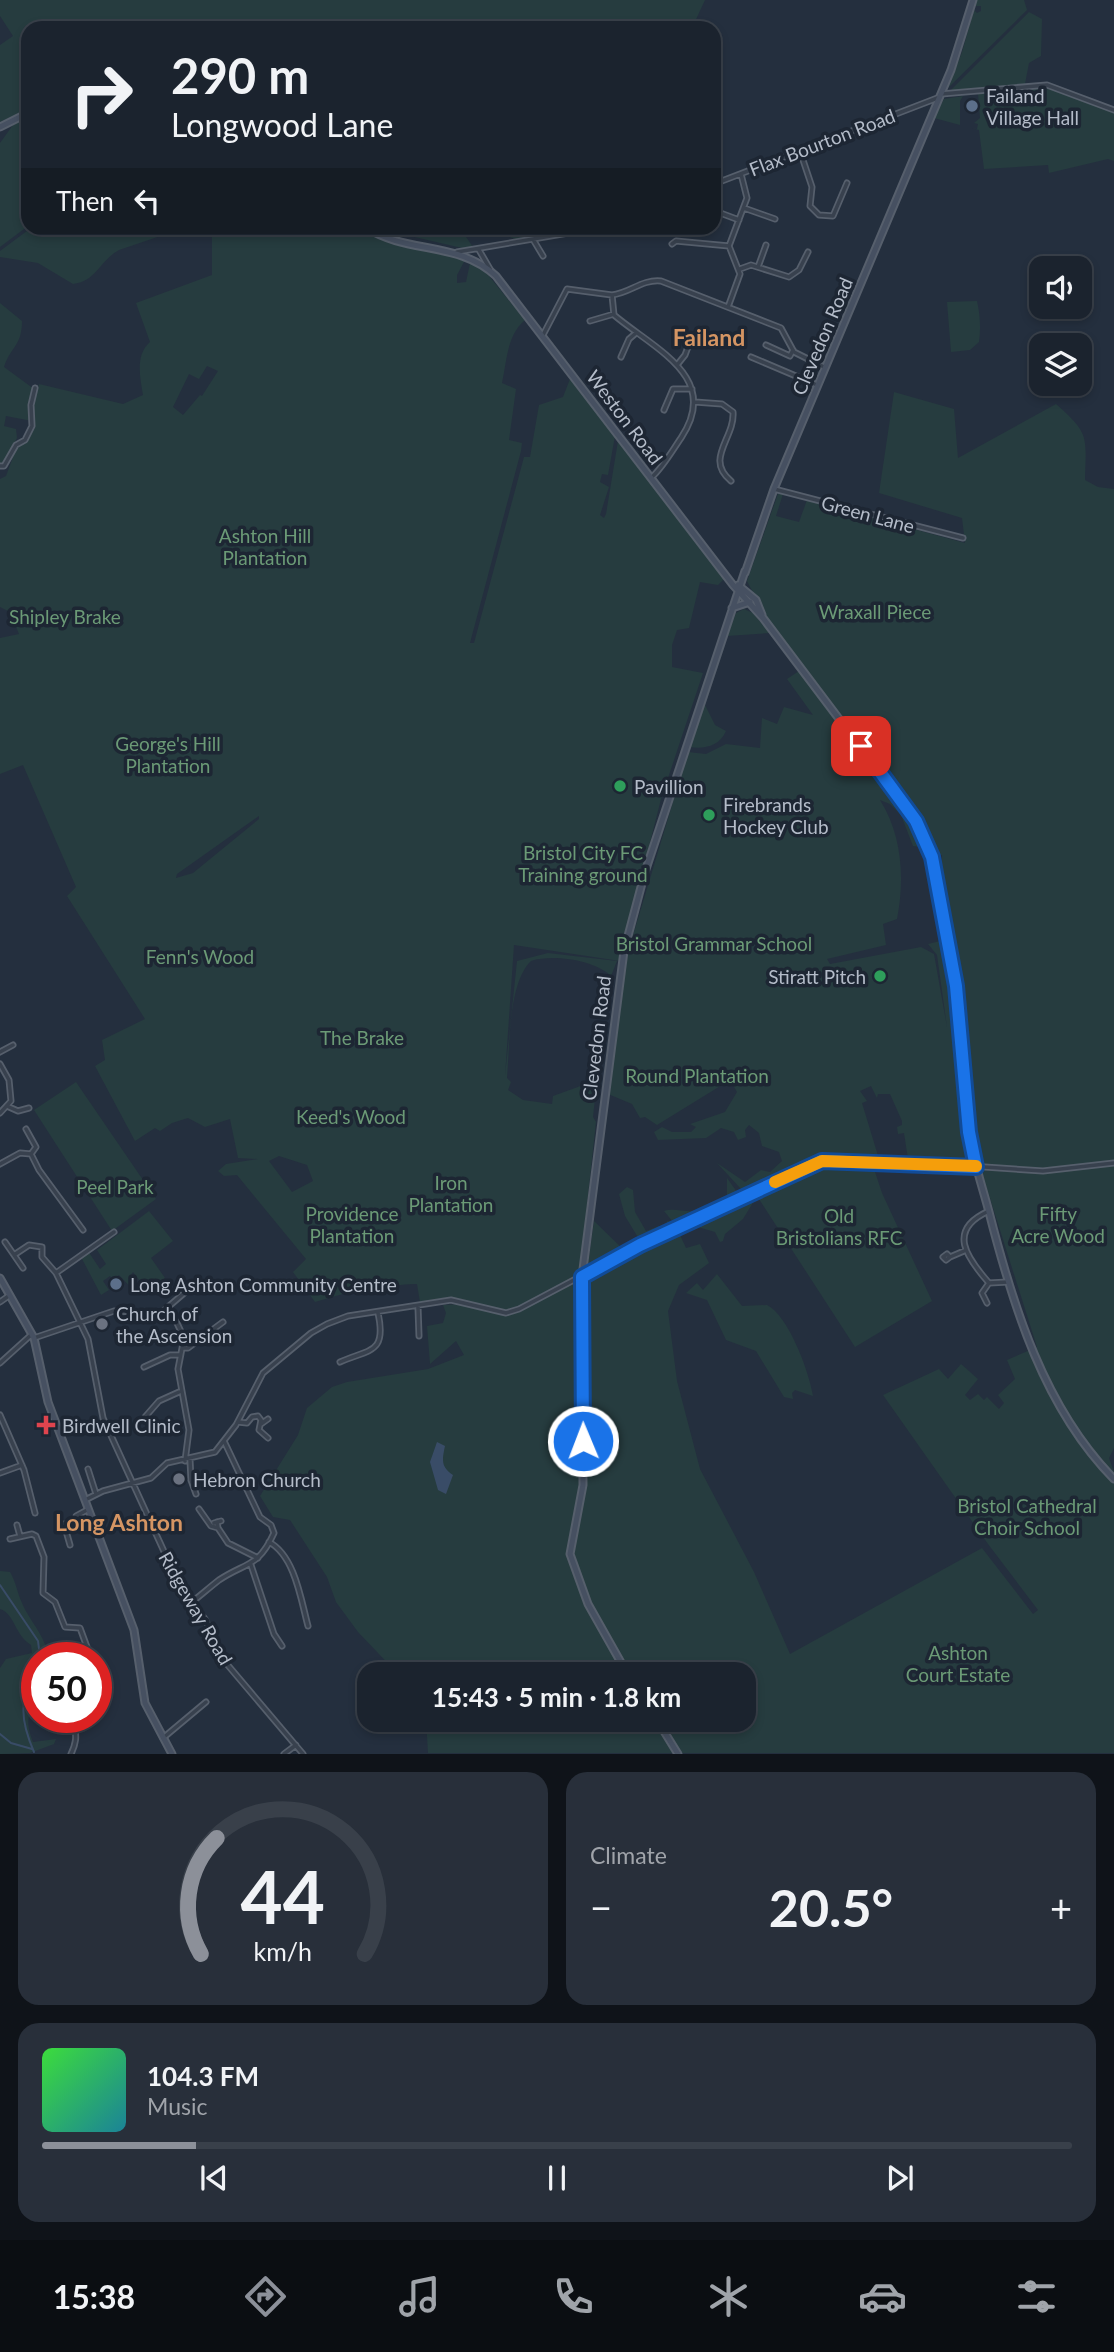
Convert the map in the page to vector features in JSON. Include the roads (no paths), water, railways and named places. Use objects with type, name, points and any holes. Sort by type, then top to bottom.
[{"type":"main road","name":"Clevedon Road","points":[[621,1662],[588,1604],[570,1555],[583,1485],[582,1277],[624,951],[645,872],[738,587],[774,489],[960,48],[973,0]]},
{"type":"main road","points":[[0,127],[21,116]]},
{"type":"main road","name":"Weston Road","points":[[383,235],[457,252],[492,272],[738,587]]},
{"type":"main road","points":[[738,587],[916,821],[932,857],[956,986],[969,1132],[1008,1282],[1052,1393],[1092,1457],[1114,1479]]},
{"type":"main road","points":[[738,587],[756,600],[763,618]]},
{"type":"main road","points":[[732,608],[750,602]]},
{"type":"main road","points":[[0,1278],[33,1336],[48,1402],[83,1501],[108,1556],[134,1630],[145,1703],[172,1754]]},
{"type":"main road","points":[[664,1732],[678,1754]]},
{"type":"street","points":[[940,97],[1047,85],[1114,110]]},
{"type":"street","name":"Flax Bourton Road","points":[[721,181],[940,97]]},
{"type":"street","points":[[800,151],[812,187],[808,208],[819,215],[833,216],[844,185]]},
{"type":"street","points":[[728,307],[740,268],[729,246],[747,193],[741,174]]},
{"type":"street","points":[[744,208],[775,219]]},
{"type":"street","points":[[721,215],[739,220]]},
{"type":"street","points":[[457,252],[564,235]]},
{"type":"street","points":[[534,241],[541,254],[535,256]]},
{"type":"street","points":[[672,244],[676,241],[729,246]]},
{"type":"street","points":[[758,267],[767,248]]},
{"type":"street","name":"Weston Road","points":[[479,250],[492,272]]},
{"type":"street","points":[[740,268],[748,265],[789,277],[799,270],[808,254]]},
{"type":"street","points":[[543,335],[567,289],[612,295],[625,292],[646,281],[658,280],[782,329],[793,350],[826,368]]},
{"type":"street","points":[[612,295],[614,314],[677,365],[687,376],[693,389],[695,402],[684,433],[652,477]]},
{"type":"street","points":[[590,321],[614,314]]},
{"type":"street","points":[[623,356],[628,341],[636,332]]},
{"type":"street","points":[[677,365],[693,340]]},
{"type":"street","points":[[766,345],[790,356],[793,350]]},
{"type":"street","points":[[751,357],[818,386]]},
{"type":"street","points":[[0,466],[4,466],[16,445],[25,440],[32,426],[31,405],[35,388]]},
{"type":"street","points":[[664,410],[665,401],[673,388],[693,389]]},
{"type":"street","points":[[695,402],[722,404],[733,412],[718,461],[727,479]]},
{"type":"street","name":"Green Lane","points":[[774,489],[963,538]]},
{"type":"street","points":[[0,1052],[12,1045]]},
{"type":"street","points":[[0,1064],[9,1083],[9,1107]]},
{"type":"street","points":[[9,1107],[18,1111],[29,1108]]},
{"type":"street","points":[[0,1113],[9,1107]]},
{"type":"street","points":[[29,1131],[36,1147]]},
{"type":"street","points":[[36,1147],[42,1146]]},
{"type":"street","points":[[32,1154],[36,1147]]},
{"type":"street","points":[[0,1164],[20,1153],[32,1154]]},
{"type":"street","points":[[32,1154],[39,1170],[83,1230]]},
{"type":"street","points":[[83,1501],[96,1494],[150,1478],[167,1464],[210,1455],[238,1422],[263,1373],[311,1332],[348,1316],[451,1300],[506,1313],[677,1228],[822,1161],[1043,1171],[1114,1163]]},
{"type":"street","points":[[989,1211],[978,1216],[963,1239],[964,1251],[989,1283]]},
{"type":"street","points":[[56,1273],[114,1232]]},
{"type":"street","points":[[5,1242],[23,1268]]},
{"type":"street","name":"Ridgeway Road","points":[[14,1255],[29,1245],[44,1248],[42,1257],[56,1273],[90,1346],[103,1418],[146,1517],[192,1602],[205,1619],[226,1663],[303,1754]]},
{"type":"street","points":[[950,1256],[964,1251]]},
{"type":"street","points":[[989,1283],[1008,1282]]},
{"type":"street","points":[[987,1303],[982,1293],[989,1283]]},
{"type":"street","points":[[161,1313],[190,1288]]},
{"type":"street","points":[[0,1302],[11,1295]]},
{"type":"street","points":[[418,1307],[419,1336]]},
{"type":"street","points":[[0,1363],[33,1336],[81,1324],[114,1311],[161,1313],[180,1326],[184,1338],[180,1355],[180,1392],[188,1423],[187,1460],[196,1494]]},
{"type":"street","points":[[340,1362],[366,1355],[375,1346],[381,1330],[378,1312]]},
{"type":"street","points":[[183,1348],[188,1348],[221,1326]]},
{"type":"street","points":[[144,1367],[170,1355],[180,1355]]},
{"type":"street","points":[[149,1415],[159,1401],[180,1392]]},
{"type":"street","points":[[0,1415],[22,1465],[35,1513]]},
{"type":"street","points":[[238,1422],[247,1423],[256,1415],[261,1424]]},
{"type":"street","points":[[268,1419],[261,1424],[259,1430],[265,1432],[268,1438]]},
{"type":"street","points":[[192,1602],[220,1580],[251,1565],[269,1542],[273,1528],[260,1517],[224,1441]]},
{"type":"street","points":[[0,1473],[22,1465]]},
{"type":"street","points":[[88,1469],[96,1494]]},
{"type":"street","points":[[198,1508],[200,1515],[211,1526],[217,1524],[228,1543],[258,1558]]},
{"type":"street","points":[[66,1531],[77,1527],[76,1516],[87,1510]]},
{"type":"street","points":[[58,1524],[64,1524],[70,1545]]},
{"type":"street","points":[[17,1525],[20,1536]]},
{"type":"street","points":[[10,1539],[34,1534],[43,1561],[43,1593],[57,1604],[65,1627],[80,1628],[85,1642]]},
{"type":"street","points":[[269,1542],[283,1553],[298,1587],[308,1626]]},
{"type":"street","points":[[251,1565],[274,1634],[282,1646]]},
{"type":"street","points":[[163,1738],[206,1702]]},
{"type":"street","points":[[71,1754],[78,1733]]},
{"type":"street","points":[[284,1754],[296,1745]]},
{"type":"water","points":[[437,1442],[445,1446],[443,1463],[453,1475],[446,1494],[438,1490],[430,1462]]},
{"type":"waterway","points":[[0,1585],[38,1642]]},
{"type":"waterway","points":[[27,1733],[34,1752]]},
{"type":"waterway","points":[[0,1734],[11,1743],[32,1749]]},
{"type":"place","name":"Failand Village Hall","points":[[972,106]]},
{"type":"place","name":"Pavillion","points":[[620,786]]},
{"type":"place","name":"Firebrands Hockey Club","points":[[709,815]]},
{"type":"place","name":"Stiratt Pitch","points":[[880,976]]},
{"type":"place","name":"Long Ashton Community Centre","points":[[116,1284]]},
{"type":"place","name":"Church of the Ascension","points":[[102,1324]]},
{"type":"place","name":"Birdwell Clinic","points":[[46,1425]]},
{"type":"place","name":"Hebron Church","points":[[179,1479]]},
{"type":"district","name":"Failand","points":[[709,337]]},
{"type":"district","name":"Long Ashton","points":[[119,1522]]},
{"type":"park label","name":"Ashton Hill Plantation","points":[[265,546]]},
{"type":"park label","name":"Wraxall Piece","points":[[875,611]]},
{"type":"park label","name":"Shipley Brake","points":[[65,616]]},
{"type":"park label","name":"George's Hill Plantation","points":[[168,754]]},
{"type":"park label","name":"Bristol City FC Training ground","points":[[583,863]]},
{"type":"park label","name":"Bristol Grammar School","points":[[714,943]]},
{"type":"park label","name":"Fenn's Wood","points":[[200,956]]},
{"type":"park label","name":"The Brake","points":[[362,1037]]},
{"type":"park label","name":"Round Plantation","points":[[697,1075]]},
{"type":"park label","name":"Keed's Wood","points":[[351,1116]]},
{"type":"park label","name":"Peel Park","points":[[115,1186]]},
{"type":"park label","name":"Iron Plantation","points":[[451,1193]]},
{"type":"park label","name":"Providence Plantation","points":[[352,1224]]},
{"type":"park label","name":"Fifty Acre Wood","points":[[1058,1224]]},
{"type":"park label","name":"Old Bristolians RFC","points":[[839,1226]]},
{"type":"park label","name":"Bristol Cathedral Choir School","points":[[1027,1516]]},
{"type":"park label","name":"Ashton Court Estate","points":[[958,1663]]}]
